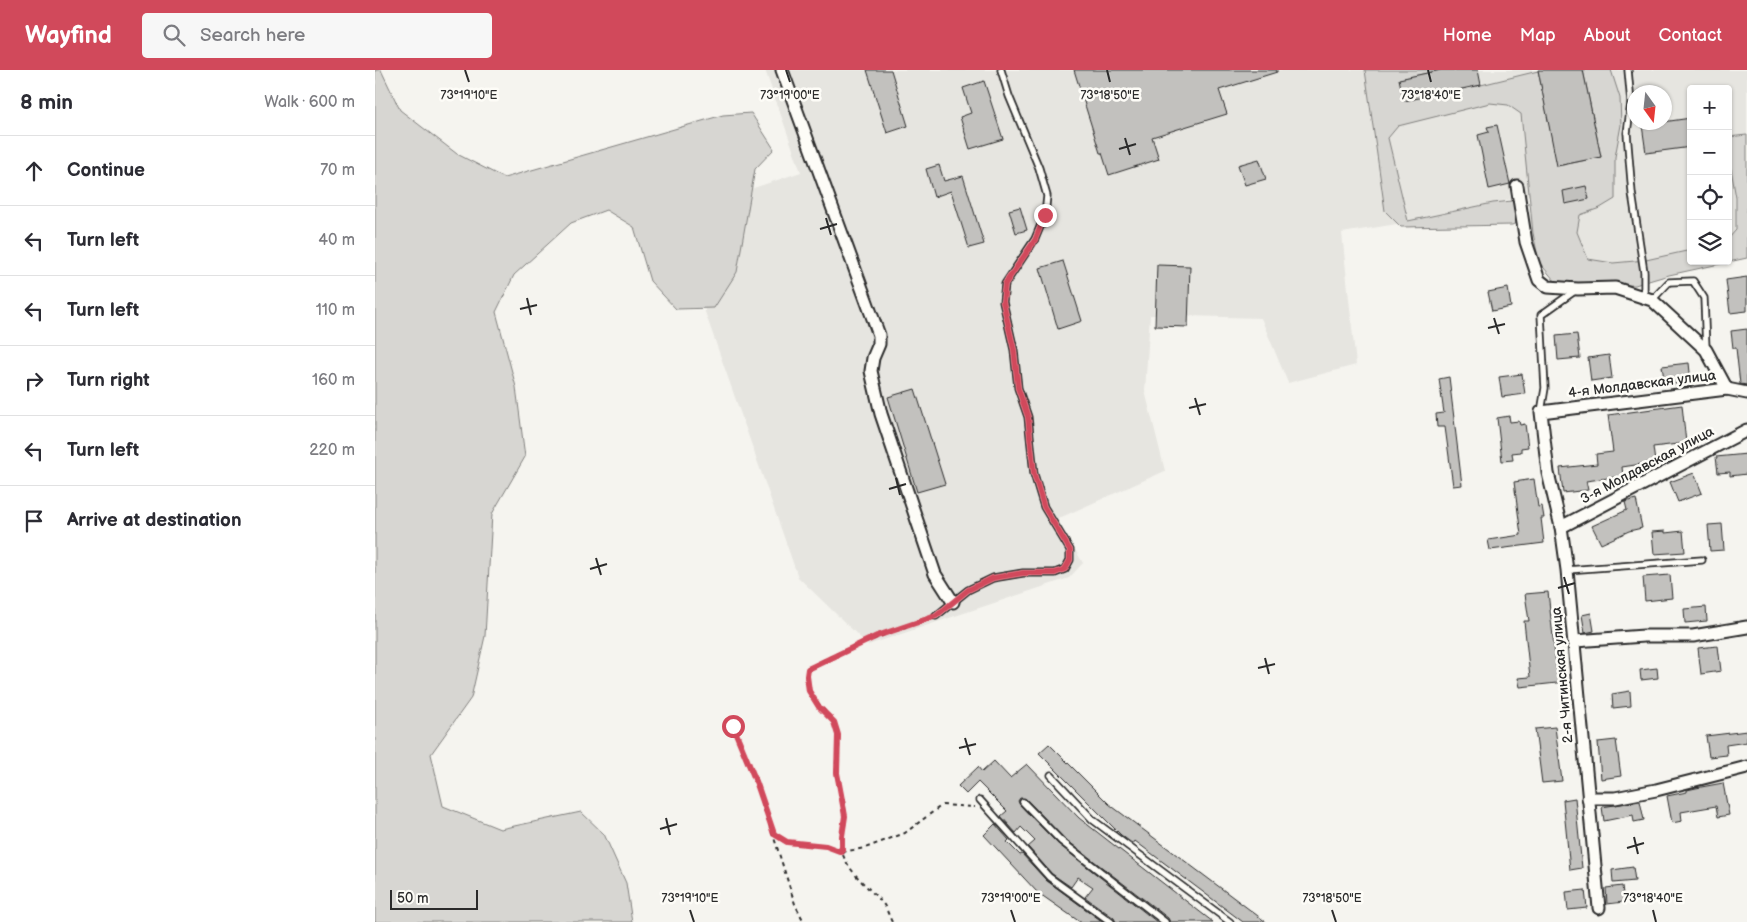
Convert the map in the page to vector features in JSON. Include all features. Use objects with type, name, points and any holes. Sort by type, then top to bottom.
[{"type":"street","points":[[782,70],[879,335],[879,344],[873,358],[871,371],[881,414],[935,574],[953,602]]},
{"type":"street","points":[[1517,186],[1526,242],[1539,280],[1548,287],[1577,289],[1615,288],[1648,299],[1707,350],[1727,389]]},
{"type":"street","name":"4-я Молдавская улица","points":[[1541,412],[1727,389],[1747,393]]},
{"type":"street","name":"2-я Читинская улица","points":[[1541,412],[1548,473],[1561,528],[1567,570],[1599,908]]},
{"type":"street","name":"3-я Молдавская улица","points":[[1561,528],[1747,430]]},
{"type":"street","points":[[1575,641],[1644,636],[1693,636],[1747,627]]},
{"type":"street","points":[[1588,798],[1615,798],[1656,790],[1747,767]]},
{"type":"lane","points":[[936,616],[968,590],[993,578],[1023,573],[1055,573],[1065,569],[1070,560],[1070,550],[1044,507],[1034,474],[1028,417],[1018,388],[1014,350],[1003,302],[1005,284],[1035,240],[1045,215],[1047,196],[1039,168],[1009,96],[1001,70]]},
{"type":"lane","points":[[1627,70],[1631,103],[1627,132],[1632,193],[1648,299]]},
{"type":"lane","points":[[1648,299],[1669,282],[1693,281],[1704,298],[1707,350]]},
{"type":"lane","points":[[1541,412],[1545,388],[1541,315],[1577,289]]},
{"type":"lane","points":[[1567,570],[1702,560]]},
{"type":"lane","points":[[1051,776],[1093,820],[1229,922]]},
{"type":"lane","points":[[980,800],[1049,877],[1111,922]]},
{"type":"lane","points":[[1023,802],[1061,841],[1165,922]]},
{"type":"path","points":[[892,922],[885,907],[847,866],[842,852],[845,816],[837,773],[838,735],[834,722],[819,707],[809,691],[808,669],[877,636],[936,616]]},
{"type":"path","points":[[733,726],[757,784],[795,904],[804,922]]},
{"type":"path","points":[[774,834],[787,842],[826,846],[842,852],[865,848],[905,833],[942,805],[986,807]]},
{"type":"shaded area","points":[[375,70],[381,70],[400,110],[457,154],[504,178],[723,115],[751,113],[774,149],[755,169],[737,272],[714,308],[676,309],[650,281],[634,227],[606,210],[571,223],[514,275],[496,312],[516,387],[525,457],[492,514],[485,636],[471,698],[431,754],[443,806],[500,829],[581,812],[604,834],[626,883],[632,922],[375,922]]},
{"type":"shaded area","points":[[765,70],[1747,70],[1747,256],[1732,258],[1732,85],[1687,85],[1687,262],[1575,283],[1556,189],[1409,222],[1342,233],[1356,365],[1288,383],[1261,318],[1150,315],[1145,391],[1165,471],[1057,519],[1083,563],[1069,578],[868,645],[798,577],[705,312],[694,208],[801,172]]},
{"type":"shaded area","points":[[1365,70],[1441,70],[1400,79],[1404,101],[1538,71],[1558,166],[1601,157],[1583,70],[1611,70],[1620,98],[1621,125],[1615,157],[1615,199],[1600,208],[1580,215],[1577,232],[1588,259],[1613,263],[1646,260],[1687,251],[1687,265],[1715,265],[1635,285],[1574,286],[1554,280],[1539,262],[1533,233],[1521,114],[1508,105],[1490,103],[1398,126],[1388,138],[1408,221],[1493,203],[1512,201],[1518,207],[1518,222],[1512,225],[1401,227],[1385,211]]},
{"type":"shaded area","points":[[1747,135],[1747,258],[1732,261],[1732,234],[1736,230],[1736,198],[1732,175],[1732,137]]},
{"type":"building","points":[[867,70],[891,70],[908,126],[887,133]]},
{"type":"building","points":[[1074,70],[1277,70],[1277,72],[1219,90],[1227,114],[1152,137],[1159,159],[1109,175],[1102,153],[1100,153]]},
{"type":"building","points":[[1441,70],[1478,70],[1481,85],[1404,101],[1399,79]]},
{"type":"building","points":[[1538,70],[1583,70],[1601,157],[1557,166]]},
{"type":"building","points":[[984,81],[1003,139],[970,149],[960,117],[971,113],[963,88]]},
{"type":"building","points":[[1687,119],[1687,148],[1646,153],[1643,130],[1672,130],[1672,121]]},
{"type":"building","points":[[1497,125],[1510,184],[1489,189],[1478,135],[1489,132],[1487,127]]},
{"type":"building","points":[[1259,159],[1266,179],[1245,185],[1238,165]]},
{"type":"building","points":[[939,165],[944,181],[963,176],[984,244],[969,248],[951,191],[934,197],[926,169]]},
{"type":"building","points":[[1586,186],[1589,199],[1565,204],[1563,191]]},
{"type":"building","points":[[1020,207],[1027,230],[1016,233],[1009,210]]},
{"type":"building","points":[[1063,261],[1082,321],[1058,329],[1040,268]]},
{"type":"building","points":[[1157,265],[1190,266],[1188,327],[1155,326]]},
{"type":"building","points":[[1747,277],[1747,311],[1730,313],[1726,280]]},
{"type":"building","points":[[1508,288],[1511,307],[1492,311],[1488,292]]},
{"type":"building","points":[[1747,329],[1747,385],[1740,384],[1736,348],[1733,348],[1731,331]]},
{"type":"building","points":[[1577,334],[1580,358],[1558,360],[1556,336]]},
{"type":"building","points":[[1609,355],[1612,378],[1591,381],[1588,358]]},
{"type":"building","points":[[1689,363],[1691,382],[1665,385],[1662,366]]},
{"type":"building","points":[[1522,374],[1525,394],[1502,397],[1499,377]]},
{"type":"building","points":[[1449,377],[1462,485],[1453,486],[1445,427],[1437,427],[1436,414],[1444,413],[1439,379]]},
{"type":"building","points":[[915,389],[945,484],[917,492],[888,397]]},
{"type":"building","points":[[1682,405],[1686,443],[1653,447],[1655,462],[1622,467],[1623,476],[1586,481],[1588,490],[1563,493],[1560,468],[1597,464],[1596,454],[1613,452],[1608,415]]},
{"type":"building","points":[[1509,416],[1510,422],[1519,421],[1520,425],[1525,424],[1528,447],[1521,448],[1521,452],[1512,453],[1513,460],[1502,461],[1497,418]]},
{"type":"building","points":[[1747,454],[1747,474],[1730,476],[1730,472],[1718,473],[1716,457]]},
{"type":"building","points":[[1694,473],[1702,493],[1678,502],[1670,482]]},
{"type":"building","points":[[1534,479],[1538,507],[1542,506],[1544,518],[1541,518],[1544,543],[1490,550],[1488,540],[1521,535],[1514,482]]},
{"type":"building","points":[[1636,499],[1642,528],[1629,531],[1601,544],[1592,526],[1627,510],[1625,502]]},
{"type":"building","points":[[1722,524],[1724,550],[1710,551],[1708,525]]},
{"type":"building","points":[[1665,531],[1665,533],[1683,531],[1685,552],[1654,554],[1652,532]]},
{"type":"building","points":[[1670,575],[1672,598],[1645,601],[1643,577]]},
{"type":"building","points":[[1548,592],[1557,673],[1565,672],[1566,682],[1520,687],[1518,678],[1530,677],[1524,621],[1529,621],[1525,594]]},
{"type":"building","points":[[1706,607],[1707,621],[1685,623],[1684,609]]},
{"type":"building","points":[[1591,613],[1594,631],[1585,633],[1582,615]]},
{"type":"building","points":[[1718,646],[1721,671],[1701,674],[1698,648]]},
{"type":"building","points":[[1657,668],[1658,678],[1641,680],[1640,670]]},
{"type":"building","points":[[1630,691],[1631,706],[1613,708],[1612,694]]},
{"type":"building","points":[[1555,727],[1562,781],[1542,783],[1535,729]]},
{"type":"building","points":[[1747,731],[1747,742],[1726,745],[1727,755],[1709,757],[1706,736]]},
{"type":"building","points":[[1616,740],[1621,776],[1601,779],[1598,742]]},
{"type":"building","points":[[1049,744],[1109,804],[1266,922],[1243,922],[1135,841],[1133,844],[1121,835],[1039,753]]},
{"type":"building","points":[[994,761],[1010,778],[1027,764],[1079,818],[1213,922],[1170,922],[1168,918],[1064,838],[1026,799],[1020,798],[1018,801],[1020,805],[1058,844],[1157,922],[1116,922],[1114,918],[1085,897],[1093,887],[1078,877],[1071,887],[1052,874],[1028,847],[1035,841],[1021,827],[1016,833],[1001,816],[1007,811],[978,782],[966,794],[958,786],[978,767],[982,772]]},
{"type":"building","points":[[1723,783],[1729,815],[1718,817],[1716,806],[1681,812],[1682,821],[1672,823],[1667,796]]},
{"type":"building","points":[[1575,798],[1582,868],[1570,870],[1563,800]]},
{"type":"building","points":[[1640,801],[1644,820],[1634,822],[1633,815],[1604,821],[1602,807]]},
{"type":"building","points":[[995,824],[1009,840],[1007,842],[1020,855],[1022,854],[1046,880],[1103,922],[1080,922],[1037,892],[984,835]]},
{"type":"building","points":[[1633,867],[1635,881],[1613,883],[1612,870]]},
{"type":"building","points":[[1622,886],[1624,902],[1607,904],[1606,888]]},
{"type":"building","points":[[1585,890],[1587,908],[1568,910],[1566,892]]},
{"type":"route","points":[[733,726],[757,784],[774,834],[787,842],[826,846],[842,852],[845,816],[837,773],[838,735],[834,722],[819,707],[809,691],[808,669],[877,636],[936,616],[968,590],[993,578],[1023,573],[1055,573],[1065,569],[1070,560],[1070,550],[1044,507],[1034,474],[1028,417],[1018,388],[1014,350],[1003,302],[1005,284],[1035,240],[1045,215]]}]
